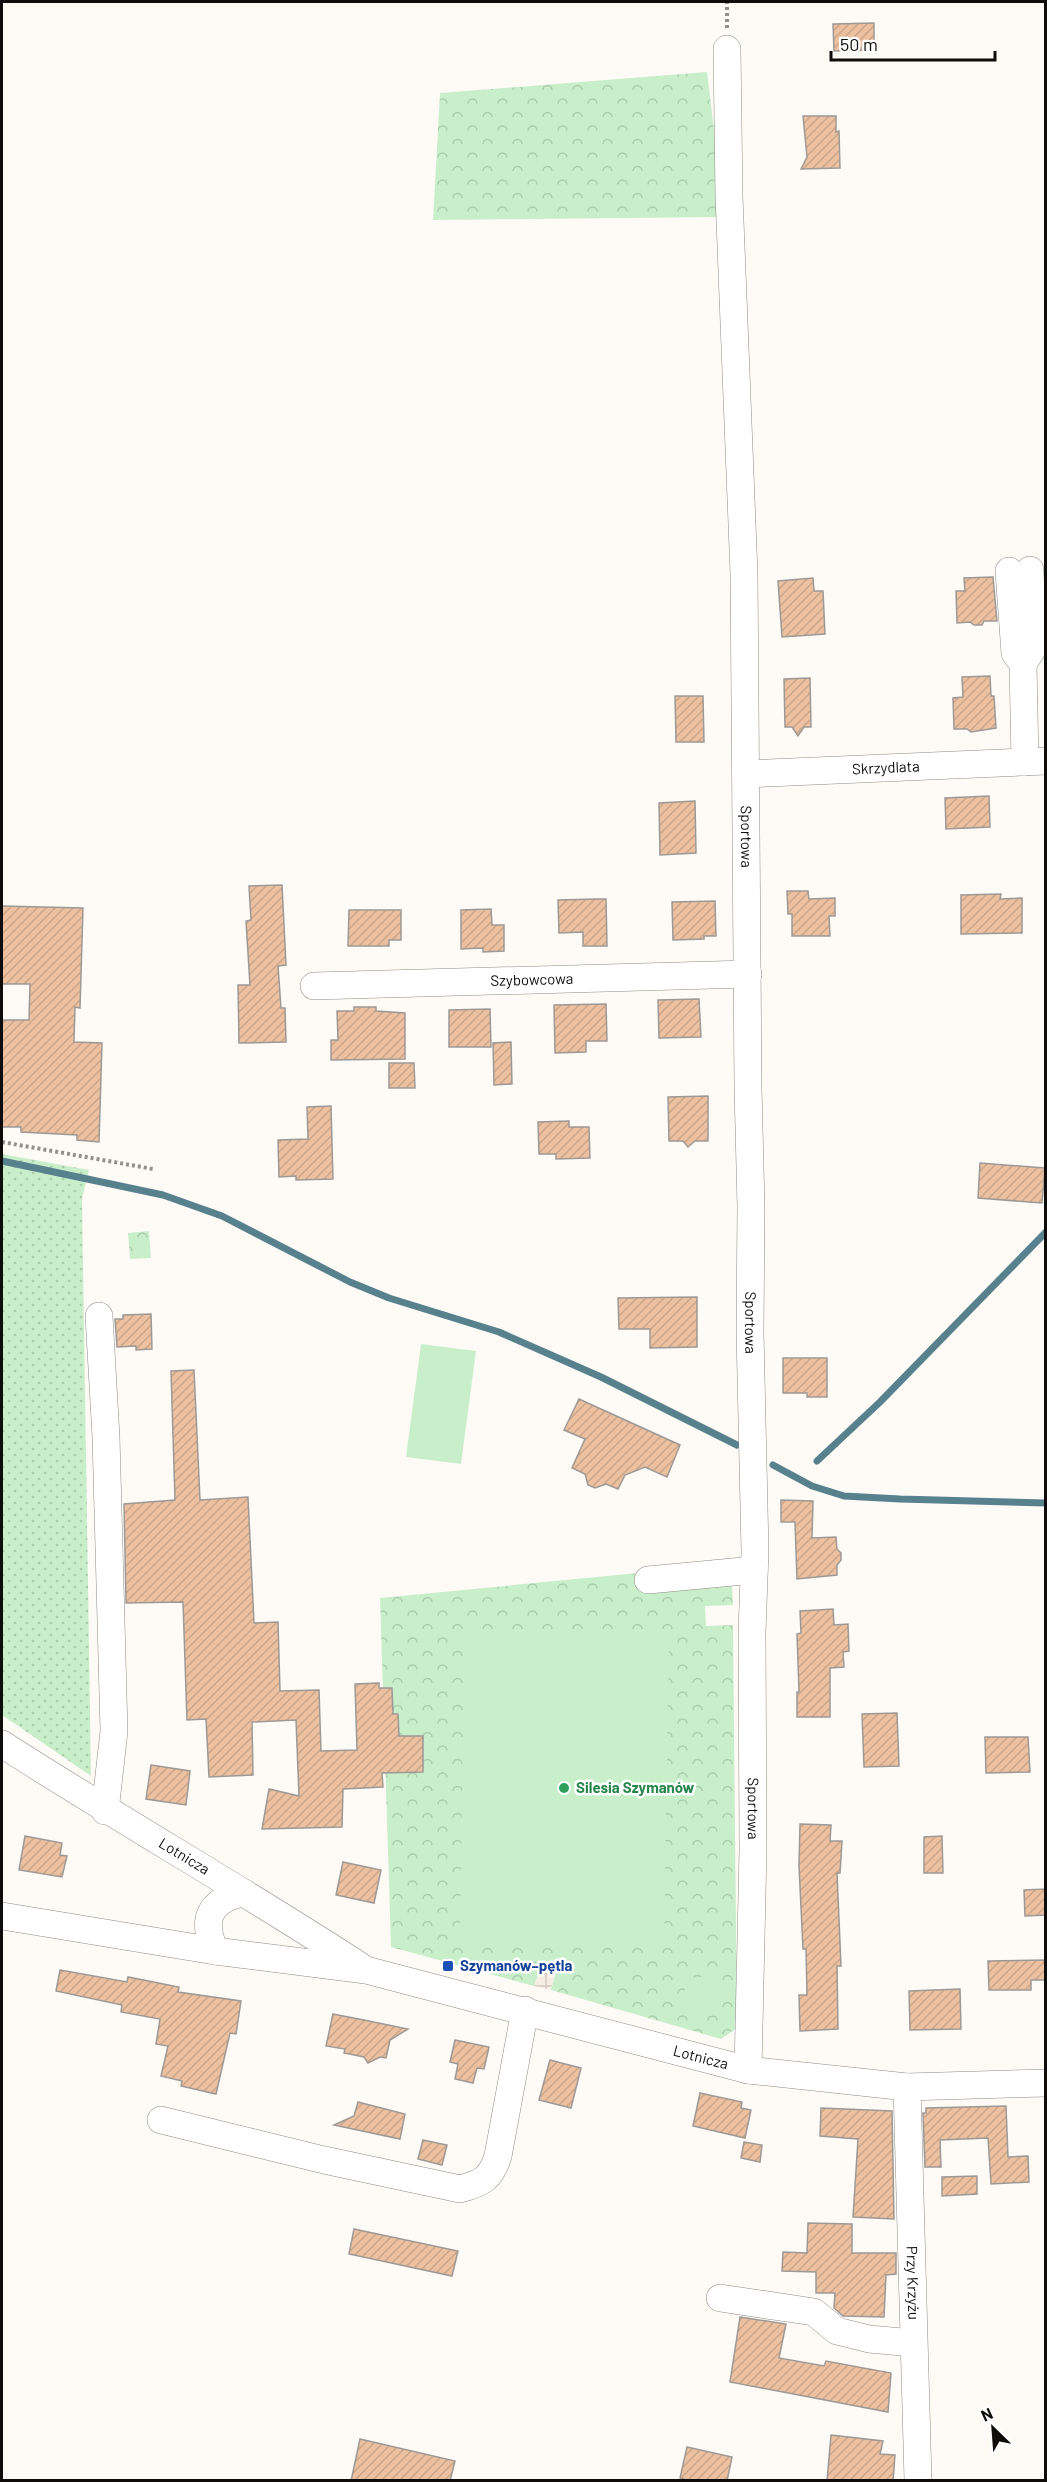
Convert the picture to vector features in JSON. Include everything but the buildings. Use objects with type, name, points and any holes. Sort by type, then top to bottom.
[{"type":"street","name":"Sportowa","points":[[727,49],[729,196],[744,574],[754,1570],[753,1850],[748,2070]]},
{"type":"street","name":"Skrzydlata","points":[[746,774],[1035,762],[1023,664],[1015,653],[1020,570]]},
{"type":"street","name":"Szybowcowa","points":[[314,986],[748,974]]},
{"type":"street","points":[[99,1316],[106,1449],[114,1731],[105,1810]]},
{"type":"street","points":[[648,1580],[754,1570]]},
{"type":"street","name":"Lotnicza","points":[[2,1744],[105,1810],[292,1921],[366,1970]]},
{"type":"street","points":[[215,1951],[207,1927],[210,1915],[216,1905],[226,1897],[242,1893]]},
{"type":"street","name":"Lotnicza","points":[[2,1916],[215,1951],[366,1970],[748,2070],[907,2087],[1046,2083]]},
{"type":"street","points":[[161,2120],[324,2160],[460,2189],[477,2185],[493,2170],[498,2156],[525,2010]]},
{"type":"street","name":"Przy Krzyżu","points":[[907,2087],[918,2481]]},
{"type":"street","points":[[720,2298],[814,2312],[837,2331],[869,2339],[913,2343]]},
{"type":"path","points":[[2,1142],[153,1169]]},
{"type":"shaded area","points":[[539,1967],[556,1972],[551,1990],[534,1986]]},
{"type":"green space","points":[[707,72],[714,129],[719,217],[433,220],[440,93]]},
{"type":"green space","points":[[2,1154],[89,1170],[82,1198],[91,1776],[2,1715]]},
{"type":"green space","points":[[149,1231],[151,1258],[130,1259],[128,1233]]},
{"type":"green space","points":[[421,1344],[476,1351],[461,1464],[406,1457]]},
{"type":"green space","points":[[731,1564],[733,1605],[705,1606],[706,1626],[733,1625],[737,2028],[721,2039],[551,1990],[556,1972],[540,1968],[534,1986],[391,1947],[380,1598]]},
{"type":"green space","name":"Silesia Szymanów","points":[[464,1630],[669,1633],[664,1947],[460,1944]]},
{"type":"green space","points":[[719,1976],[721,2015],[687,2017],[684,1978]]},
{"type":"waterway","points":[[2,1161],[163,1195],[222,1216],[350,1282],[389,1298],[499,1332],[601,1377],[737,1445]]},
{"type":"waterway","points":[[817,1461],[880,1402],[1046,1232]]},
{"type":"waterway","points":[[773,1465],[812,1486],[844,1496],[1046,1503]]},
{"type":"place","name":"Silesia Szymanów","points":[[564,1788]]},
{"type":"place","name":"Szymanów–pętla","points":[[448,1966]]}]
